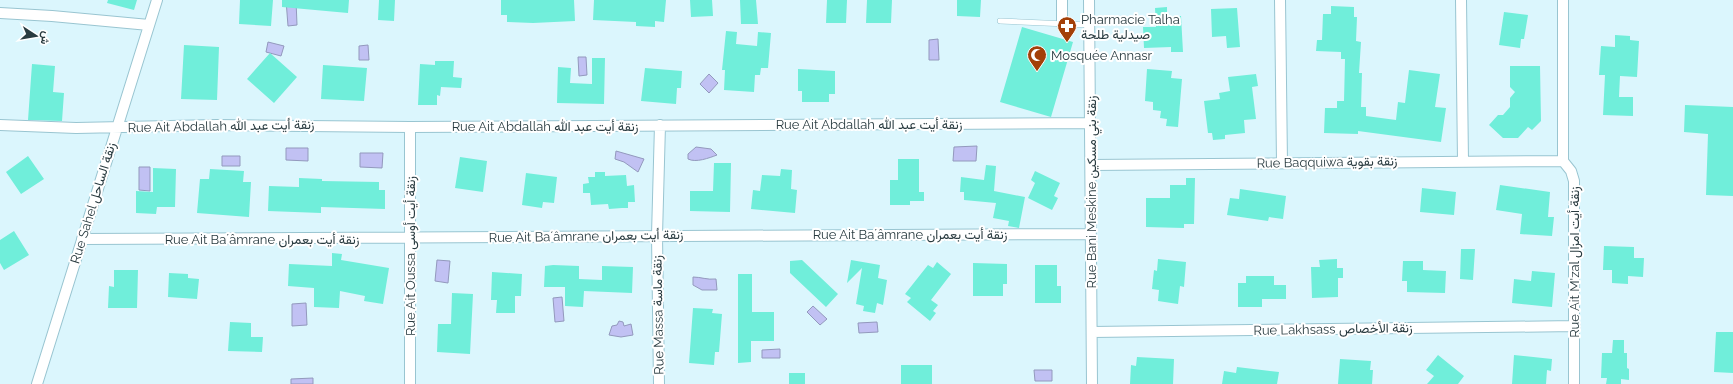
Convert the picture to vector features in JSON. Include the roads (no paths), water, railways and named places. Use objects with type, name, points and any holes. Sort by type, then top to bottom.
[{"type":"street","name":"Rue Sahel زنقة الساحل","points":[[37,384],[157,0]]},
{"type":"street","points":[[1062,0],[1062,24]]},
{"type":"street","name":"Rue Bani Meskine زنقة بني مسكين","points":[[1089,0],[1092,384]]},
{"type":"street","points":[[1280,0],[1282,163]]},
{"type":"street","points":[[1461,0],[1463,161]]},
{"type":"street","points":[[1563,0],[1563,161]]},
{"type":"street","points":[[0,13],[149,25]]},
{"type":"street","name":"Rue Ait Abdallah زنقة أيت عبد الله","points":[[0,125],[76,128],[248,125],[410,127],[1090,123]]},
{"type":"street","name":"Rue Massa زنقة ماسة","points":[[659,384],[657,235],[660,125]]},
{"type":"street","name":"Rue Ait Oussa زنقة أيت أوسى","points":[[410,127],[410,384]]},
{"type":"street","name":"Rue Baqquiwa زنقة بقوية","points":[[1091,165],[1563,161]]},
{"type":"street","name":"Rue Ait M'zal زنقة أيت امزال","points":[[1563,161],[1571,171],[1574,181],[1574,384]]},
{"type":"street","name":"Rue Ait Ba´âmrane زنقة أيت بعمران","points":[[82,239],[1090,234]]},
{"type":"street","name":"Rue Lakhsass زنقة الأخصاص","points":[[1092,332],[1575,326]]},
{"type":"lane","points":[[1000,21],[1089,25]]},
{"type":"water","points":[[286,0],[296,0],[297,25],[288,26]]},
{"type":"water","points":[[938,39],[939,60],[929,60],[929,40]]},
{"type":"water","points":[[268,42],[284,46],[281,56],[266,52]]},
{"type":"water","points":[[368,45],[369,60],[359,60],[359,46]]},
{"type":"water","points":[[578,57],[586,57],[587,75],[579,76]]},
{"type":"water","points":[[709,74],[718,83],[709,93],[700,84]]},
{"type":"water","points":[[977,146],[976,161],[953,161],[954,147]]},
{"type":"water","points":[[696,147],[711,149],[717,155],[699,160],[688,159],[688,154]]},
{"type":"water","points":[[286,148],[308,148],[308,161],[286,160]]},
{"type":"water","points":[[616,151],[644,159],[638,172],[624,162],[615,159]]},
{"type":"water","points":[[360,153],[383,153],[382,168],[360,167]]},
{"type":"water","points":[[222,156],[240,156],[240,166],[222,166]]},
{"type":"water","points":[[139,167],[150,167],[150,191],[139,190]]},
{"type":"water","points":[[437,260],[450,261],[448,283],[435,281]]},
{"type":"water","points":[[693,277],[716,279],[717,290],[702,290],[693,285]]},
{"type":"water","points":[[562,297],[564,321],[555,322],[553,298]]},
{"type":"water","points":[[306,303],[307,325],[292,326],[292,304]]},
{"type":"water","points":[[813,306],[827,319],[820,325],[807,312]]},
{"type":"water","points":[[619,321],[623,322],[624,326],[631,324],[633,335],[621,337],[609,335],[612,326],[617,325]]},
{"type":"water","points":[[877,322],[878,332],[859,333],[858,323]]},
{"type":"water","points":[[780,349],[780,358],[762,358],[762,350]]},
{"type":"water","points":[[1034,370],[1052,370],[1052,381],[1035,381]]},
{"type":"water","points":[[313,378],[313,384],[291,384],[291,379]]},
{"type":"place","name":"Pharmacie Talha صيدلية طلحة","points":[[1067,43]]},
{"type":"place","name":"Mosquée Annasr","points":[[1037,72]]}]
